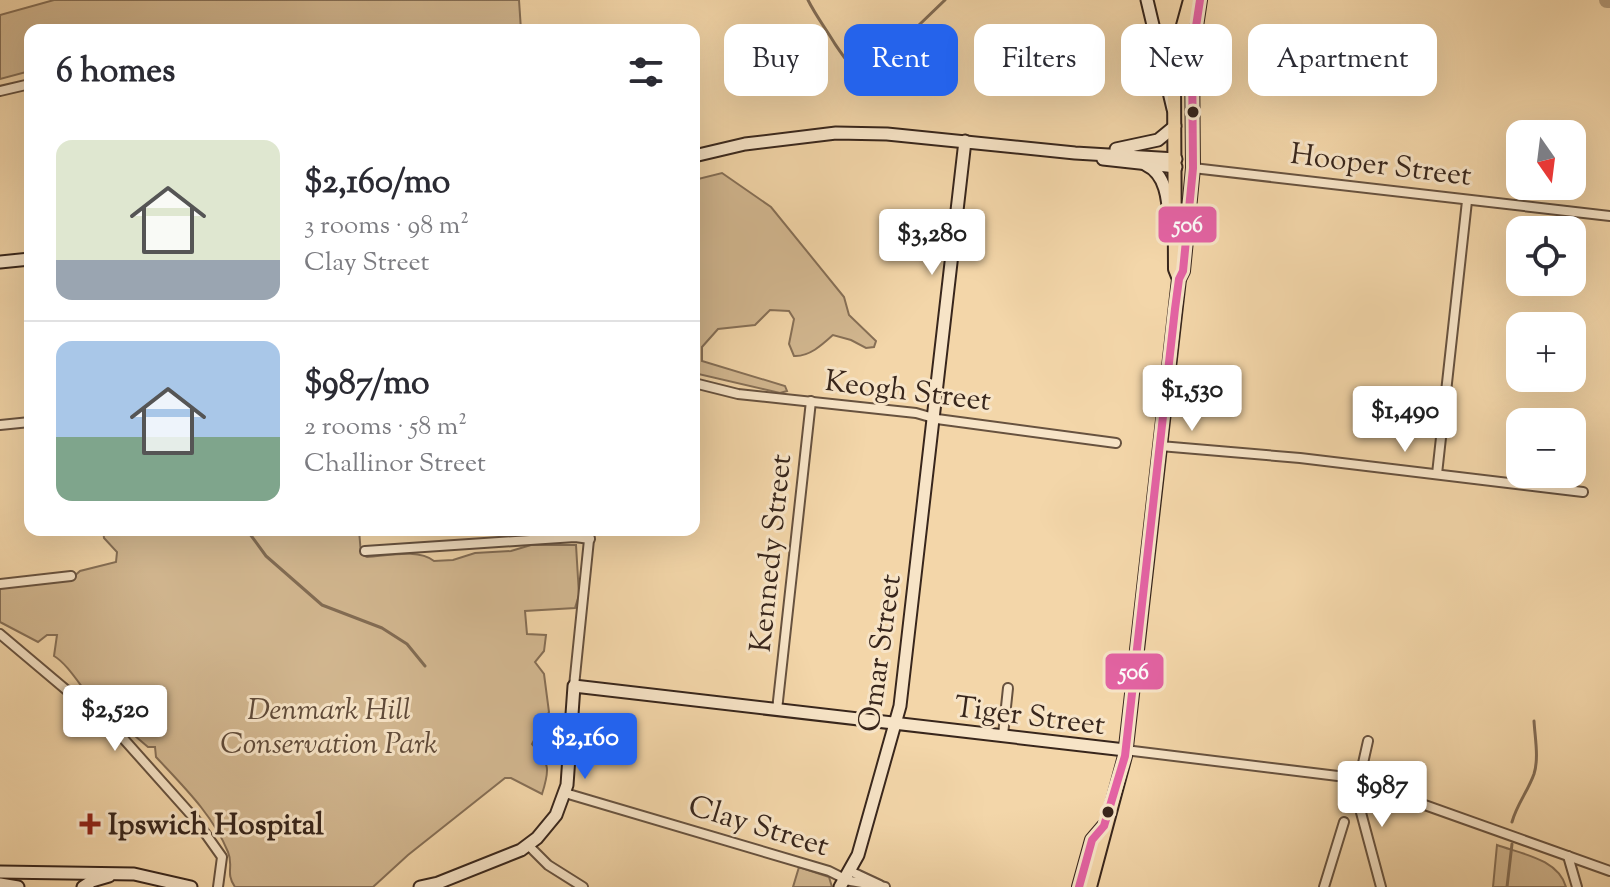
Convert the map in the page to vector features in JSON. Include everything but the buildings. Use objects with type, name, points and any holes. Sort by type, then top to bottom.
[{"type":"main road","points":[[1090,887],[1125,750],[1179,279],[1183,271],[1193,168],[1190,0]]},
{"type":"main road","points":[[1179,279],[1175,269],[1175,67],[1190,17],[1200,0]]},
{"type":"main road","name":"Hooper Street","points":[[1176,163],[1193,168]]},
{"type":"main road","points":[[1079,887],[1092,840],[1104,826]]},
{"type":"street","points":[[1075,153],[1152,142],[1166,136],[1174,120],[1147,0]]},
{"type":"street","points":[[0,91],[24,85]]},
{"type":"street","name":"Hooper Street","points":[[700,155],[745,144],[836,133],[965,141],[1176,163]]},
{"type":"street","name":"Omar Street","points":[[845,880],[858,855],[897,723],[965,141]]},
{"type":"street","name":"Hooper Street","points":[[1075,153],[1144,164],[1176,163]]},
{"type":"street","points":[[1144,164],[1156,170],[1160,177],[1176,239]]},
{"type":"street","name":"Hooper Street","points":[[1193,168],[1610,216]]},
{"type":"street","points":[[1437,474],[1467,201]]},
{"type":"street","points":[[0,262],[24,260]]},
{"type":"street","name":"Keogh Street","points":[[700,384],[738,394],[811,401],[1116,443]]},
{"type":"street","name":"Kennedy Street","points":[[777,710],[811,401]]},
{"type":"street","points":[[0,425],[24,423]]},
{"type":"street","points":[[1160,446],[1583,492]]},
{"type":"street","points":[[365,551],[580,536]]},
{"type":"street","points":[[420,887],[438,885],[528,845],[556,815],[565,793],[590,536]]},
{"type":"street","points":[[0,584],[71,576]]},
{"type":"street","points":[[0,634],[121,736],[195,819],[222,857],[218,887]]},
{"type":"street","name":"Tiger Street","points":[[574,686],[1003,735],[1356,780],[1610,871]]},
{"type":"street","points":[[1003,735],[1008,688]]},
{"type":"street","points":[[1368,741],[1356,780],[1381,887]]},
{"type":"street","name":"Clay Street","points":[[565,793],[829,871],[845,880],[883,886]]},
{"type":"street","points":[[1324,887],[1344,822]]},
{"type":"street","points":[[528,845],[544,861],[583,887]]},
{"type":"street","points":[[1568,856],[1577,887]]},
{"type":"street","points":[[0,872],[118,874],[143,881],[191,887]]},
{"type":"street","points":[[0,884],[19,887],[18,872]]},
{"type":"street","points":[[67,872],[78,879],[80,887],[118,874]]},
{"type":"street","name":"Clay Street","points":[[845,880],[883,886]]},
{"type":"street","points":[[860,887],[870,885]]},
{"type":"green space","points":[[54,0],[519,0],[521,24],[24,24],[24,73],[0,79],[0,15]]},
{"type":"green space","points":[[722,173],[771,207],[844,297],[849,315],[876,341],[874,347],[866,348],[833,335],[810,352],[794,356],[789,344],[794,319],[789,311],[770,310],[755,325],[718,329],[702,347],[702,361],[785,386],[787,391],[780,393],[700,374],[700,178]]},
{"type":"green space","name":"Denmark Hill Conservation Park","points":[[360,536],[361,554],[367,557],[411,554],[434,561],[453,560],[475,553],[511,551],[531,545],[576,545],[579,595],[575,608],[525,611],[527,634],[546,635],[544,651],[535,662],[544,674],[549,712],[532,744],[547,767],[542,794],[505,778],[373,887],[235,887],[228,852],[206,813],[156,757],[155,747],[148,747],[108,713],[105,703],[95,703],[54,656],[57,635],[47,635],[38,642],[0,622],[0,587],[71,579],[80,571],[116,562],[117,552],[104,538]]},
{"type":"green space","points":[[1497,845],[1547,864],[1562,878],[1566,887],[1493,887]]},
{"type":"green space","points":[[799,867],[829,877],[832,887],[793,887]]},
{"type":"waterway","points":[[808,0],[848,63],[862,75],[879,79],[901,71],[919,25],[945,0]]},
{"type":"waterway","points":[[251,536],[266,556],[322,605],[382,628],[407,644],[425,666]]},
{"type":"waterway","points":[[1512,822],[1535,768],[1534,721]]},
{"type":"waterway","points":[[1507,887],[1512,844]]},
{"type":"transit line","name":"506","points":[[1079,887],[1092,840],[1104,826],[1125,756],[1175,309],[1183,271],[1193,168],[1192,53],[1200,0]]},
{"type":"place","name":"Ipswich Hospital","points":[[90,824]]}]
